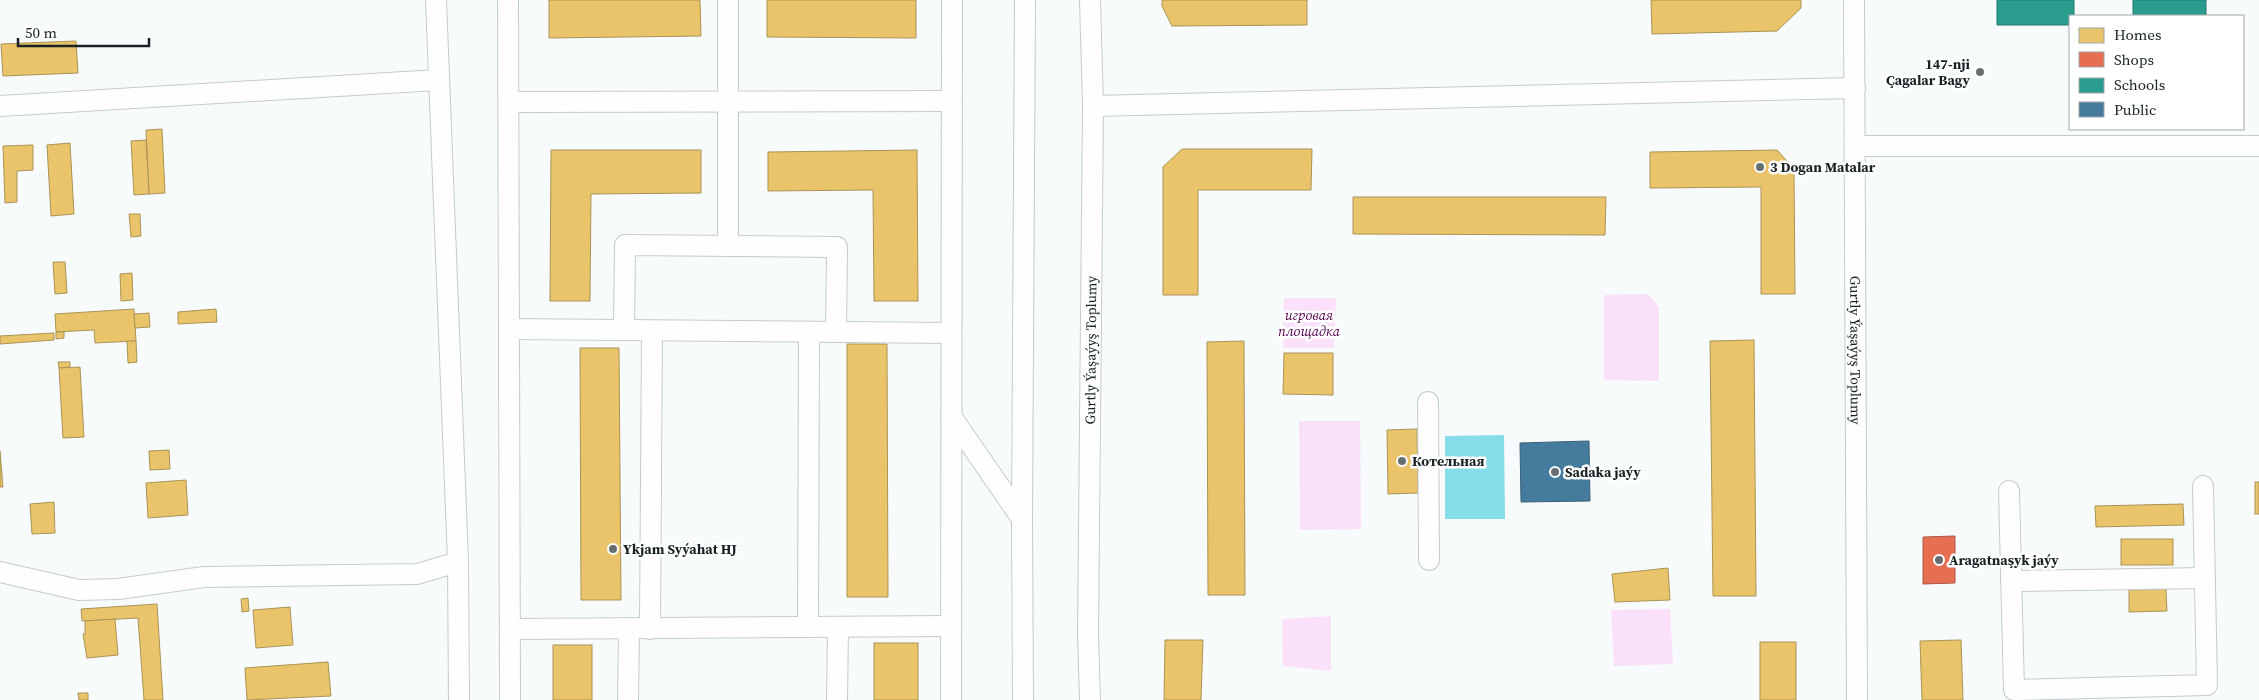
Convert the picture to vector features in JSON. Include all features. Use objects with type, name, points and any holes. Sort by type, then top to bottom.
[{"type":"street","points":[[436,0],[458,562],[459,700]]},
{"type":"street","points":[[508,0],[510,102],[510,700]]},
{"type":"street","points":[[728,0],[728,246]]},
{"type":"street","points":[[951,700],[952,0]]},
{"type":"street","points":[[1023,700],[1022,519],[1025,0]]},
{"type":"street","name":"Gurtly Ýaşaýyş Toplumy","points":[[1090,0],[1093,106],[1090,700]]},
{"type":"street","name":"Gurtly Ýaşaýyş Toplumy","points":[[1854,0],[1857,700]]},
{"type":"street","points":[[0,106],[438,80]]},
{"type":"street","points":[[1093,106],[1855,88]]},
{"type":"street","points":[[510,102],[952,101]]},
{"type":"street","points":[[1855,146],[2259,146]]},
{"type":"street","points":[[624,330],[625,245],[837,246],[836,332]]},
{"type":"street","points":[[510,329],[951,333]]},
{"type":"street","points":[[650,629],[652,331]]},
{"type":"street","points":[[808,332],[808,627]]},
{"type":"street","points":[[1428,402],[1429,560]]},
{"type":"street","points":[[951,416],[1022,519]]},
{"type":"street","points":[[2010,491],[2014,690],[2207,685],[2203,486]]},
{"type":"street","points":[[0,572],[79,590],[108,589],[204,577],[417,574],[458,562]]},
{"type":"street","points":[[2011,581],[2205,578]]},
{"type":"street","points":[[510,629],[951,626]]},
{"type":"street","points":[[837,700],[838,627]]},
{"type":"street","points":[[628,700],[629,629]]},
{"type":"street","points":[[1075,700],[1090,676]]},
{"type":"green space","points":[[1648,294],[1659,307],[1659,381],[1604,380],[1604,295]]},
{"type":"green space","name":"игровая площадка","points":[[1284,298],[1336,298],[1334,348],[1283,348]]},
{"type":"green space","points":[[1299,421],[1360,421],[1361,529],[1300,530]]},
{"type":"green space","points":[[1670,609],[1673,664],[1614,666],[1611,610]]},
{"type":"green space","points":[[1331,616],[1331,671],[1283,666],[1282,619]]},
{"type":"water","points":[[1504,435],[1505,519],[1445,519],[1445,436]]},
{"type":"building: Homes","points":[[549,0],[700,0],[701,36],[549,38]]},
{"type":"building: Homes","points":[[767,0],[916,0],[916,38],[767,37]]},
{"type":"building: Homes","points":[[1162,0],[1307,0],[1307,25],[1172,26],[1162,6]]},
{"type":"building: Homes","points":[[1651,0],[1801,0],[1801,8],[1777,31],[1652,34]]},
{"type":"building: Homes","points":[[76,41],[78,73],[3,76],[1,44]]},
{"type":"building: Homes","points":[[162,129],[165,193],[149,194],[146,130]]},
{"type":"building: Homes","points":[[146,140],[149,194],[134,195],[131,141]]},
{"type":"building: Homes","points":[[70,143],[74,214],[51,216],[47,145]]},
{"type":"building: Homes","points":[[33,145],[33,170],[17,171],[17,202],[5,203],[3,146]]},
{"type":"building: Homes","points":[[1182,149],[1312,149],[1311,190],[1198,190],[1198,295],[1163,295],[1163,167]]},
{"type":"building: Homes","points":[[551,150],[701,150],[701,193],[591,194],[590,301],[550,301]]},
{"type":"building: Homes","points":[[917,150],[918,301],[874,301],[873,190],[768,191],[768,152]]},
{"type":"building: Homes","points":[[1777,150],[1794,169],[1795,294],[1761,294],[1761,187],[1650,188],[1650,152]]},
{"type":"building: Homes","points":[[1353,197],[1606,197],[1605,235],[1353,234]]},
{"type":"building: Homes","points":[[129,214],[140,214],[141,236],[131,237]]},
{"type":"building: Homes","points":[[53,262],[65,262],[67,293],[55,294]]},
{"type":"building: Homes","points":[[132,273],[133,300],[121,301],[120,274]]},
{"type":"building: Homes","points":[[134,309],[136,341],[95,343],[94,330],[56,332],[55,314]]},
{"type":"building: Homes","points":[[216,309],[217,322],[178,324],[178,312]]},
{"type":"building: Homes","points":[[149,313],[150,327],[135,328],[134,314]]},
{"type":"building: Homes","points":[[56,332],[64,332],[64,338],[56,339]]},
{"type":"building: Homes","points":[[54,333],[54,340],[0,344],[0,336]]},
{"type":"building: Homes","points":[[1754,340],[1756,596],[1713,596],[1710,341]]},
{"type":"building: Homes","points":[[127,341],[136,341],[137,362],[128,363]]},
{"type":"building: Homes","points":[[1244,341],[1245,595],[1208,595],[1207,342]]},
{"type":"building: Homes","points":[[847,344],[887,344],[888,597],[847,597]]},
{"type":"building: Homes","points":[[580,348],[619,348],[621,600],[581,600]]},
{"type":"building: Homes","points":[[1284,353],[1333,353],[1333,395],[1283,394]]},
{"type":"building: Homes","points":[[58,362],[70,362],[70,367],[59,368]]},
{"type":"building: Homes","points":[[80,367],[84,437],[63,438],[59,368]]},
{"type":"building: Homes","name":"Котельная","points":[[1417,429],[1418,493],[1388,494],[1387,430]]},
{"type":"building: Homes","points":[[169,450],[170,469],[150,470],[149,451]]},
{"type":"building: Homes","points":[[0,451],[3,487],[0,487]]},
{"type":"building: Homes","points":[[186,480],[188,515],[148,518],[146,483]]},
{"type":"building: Homes","points":[[2255,482],[2259,482],[2259,514],[2255,514]]},
{"type":"building: Homes","points":[[54,502],[55,533],[32,534],[30,504]]},
{"type":"building: Homes","points":[[2183,504],[2184,525],[2096,527],[2095,506]]},
{"type":"building: Homes","points":[[2121,539],[2173,539],[2173,565],[2121,565]]},
{"type":"building: Homes","points":[[1668,568],[1670,600],[1615,602],[1612,574]]},
{"type":"building: Homes","points":[[2166,589],[2167,611],[2129,612],[2129,590]]},
{"type":"building: Homes","points":[[248,598],[249,611],[242,612],[241,599]]},
{"type":"building: Homes","points":[[157,604],[163,700],[144,700],[138,618],[82,621],[81,609]]},
{"type":"building: Homes","points":[[290,607],[293,645],[256,648],[253,610]]},
{"type":"building: Homes","points":[[115,619],[118,655],[87,658],[83,634],[85,634],[85,621]]},
{"type":"building: Homes","points":[[1165,640],[1203,640],[1201,700],[1164,700]]},
{"type":"building: Homes","points":[[1961,640],[1963,700],[1922,700],[1920,641]]},
{"type":"building: Homes","points":[[1760,642],[1796,642],[1796,700],[1760,700]]},
{"type":"building: Homes","points":[[874,643],[918,643],[918,700],[874,700]]},
{"type":"building: Homes","points":[[553,645],[592,645],[592,700],[553,700]]},
{"type":"building: Homes","points":[[328,662],[331,696],[247,700],[245,668]]},
{"type":"building: Homes","points":[[78,693],[88,693],[88,700],[79,700]]},
{"type":"building: Shops","name":"Aragatnaşyk jaýy","points":[[1955,536],[1955,583],[1923,584],[1923,537]]},
{"type":"building: Schools","points":[[1997,0],[2074,0],[2074,15],[2069,15],[2069,25],[1997,25]]},
{"type":"building: Schools","points":[[2133,0],[2206,0],[2206,15],[2133,15]]},
{"type":"building: Public","name":"Sadaka jaýy","points":[[1589,441],[1590,501],[1521,502],[1520,443]]},
{"type":"place","name":"147-nji Çagalar Bagy","points":[[1980,72]]},
{"type":"place","name":"3 Dogan Matalar","points":[[1760,167]]},
{"type":"place","name":"Котельная","points":[[1402,461]]},
{"type":"place","name":"Sadaka jaýy","points":[[1555,472]]},
{"type":"place","name":"Ykjam Syýahat HJ","points":[[613,549]]},
{"type":"place","name":"Aragatnaşyk jaýy","points":[[1939,560]]}]
